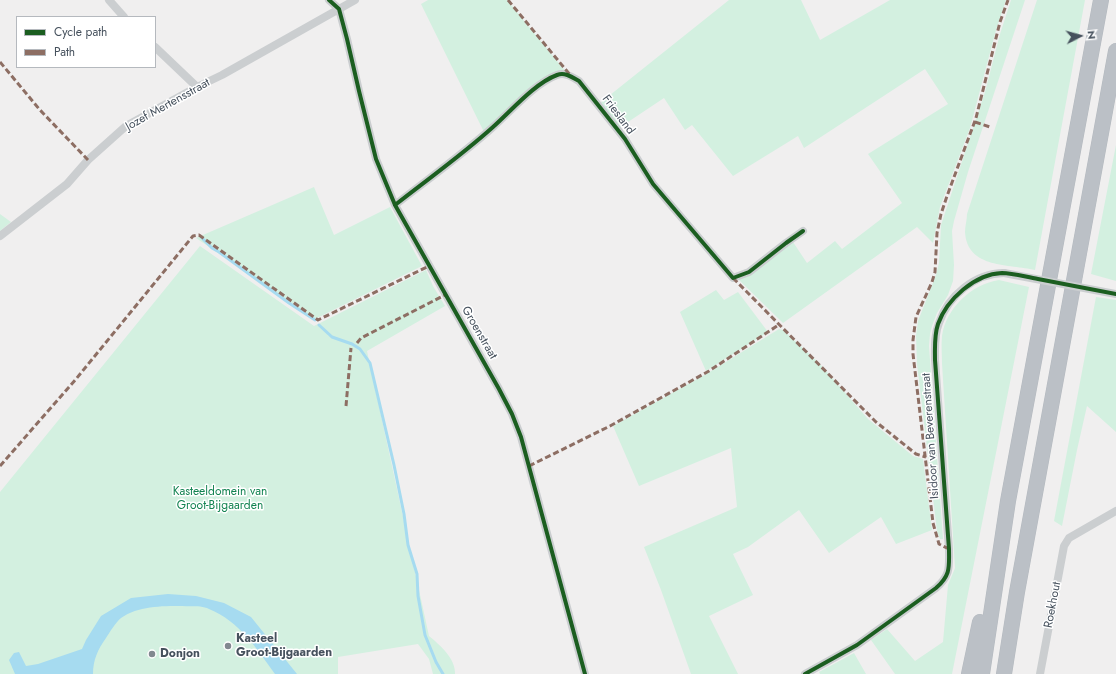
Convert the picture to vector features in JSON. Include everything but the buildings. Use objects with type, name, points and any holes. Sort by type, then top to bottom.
[{"type":"highway","points":[[982,674],[1008,501],[1101,0]]},
{"type":"highway","points":[[1004,674],[1018,584],[1111,109],[1116,51]]},
{"type":"highway","points":[[969,674],[1008,501]]},
{"type":"street","points":[[110,0],[123,16]]},
{"type":"street","points":[[329,0],[339,9]]},
{"type":"street","name":"Jozef Mertensstraat","points":[[0,236],[67,184],[88,160],[126,126],[222,75],[355,0]]},
{"type":"street","name":"Groenstraat","points":[[339,9],[347,38],[358,92],[376,159],[395,205],[499,389],[512,414],[521,437],[585,674]]},
{"type":"street","points":[[156,48],[197,87]]},
{"type":"street","name":"Friesland","points":[[395,205],[467,150],[537,87],[558,74],[564,74],[579,81],[625,139],[653,184],[733,278],[749,272],[803,231]]},
{"type":"street","name":"Isidoor van Beverenstraat","points":[[805,674],[857,645],[936,588],[944,581],[947,574],[950,549],[935,360],[935,340],[938,323],[946,308],[961,292],[979,278],[1004,273],[1116,294]]},
{"type":"street","name":"Roekhout","points":[[1040,674],[1064,546],[1069,538],[1116,511]]},
{"type":"green space","points":[[428,0],[507,0],[566,72],[559,72],[484,132],[421,4]]},
{"type":"green space","points":[[729,0],[801,0],[820,40],[890,0],[1006,0],[996,30],[970,128],[940,207],[933,243],[917,227],[783,323],[738,279],[793,242],[807,263],[835,241],[842,249],[902,203],[868,154],[948,104],[925,69],[804,148],[798,136],[733,176],[692,125],[685,130],[664,98],[619,128],[600,103]]},
{"type":"green space","points":[[1011,0],[1025,0],[968,172],[954,221],[952,231],[954,265],[953,281],[948,295],[937,313],[930,334],[929,346],[943,539],[940,539],[937,531],[917,364],[916,336],[918,321],[936,275],[939,263],[941,225],[985,92],[1000,34]]},
{"type":"green space","points":[[1037,0],[1085,0],[1035,270],[991,263],[981,259],[973,253],[968,244],[965,232],[967,214]]},
{"type":"green space","points":[[1116,145],[1116,281],[1091,274]]},
{"type":"green space","points":[[314,187],[334,235],[390,207],[422,266],[315,319],[196,238]]},
{"type":"green space","points":[[0,214],[11,222],[0,231]]},
{"type":"green space","name":"Kasteeldomein van Groot-Bijgaarden","points":[[200,246],[314,326],[426,270],[433,286],[445,306],[367,351],[429,636],[450,658],[455,668],[455,674],[433,674],[429,659],[418,644],[338,657],[338,674],[0,674],[0,492]]},
{"type":"green space","points":[[999,280],[1029,287],[952,674],[895,674],[871,640],[887,629],[915,661],[943,642],[948,585],[955,568],[942,364],[942,336],[944,326],[955,307],[970,292],[979,286]]},
{"type":"green space","points":[[716,290],[724,300],[738,292],[768,332],[706,371],[680,312]]},
{"type":"green space","points":[[1096,297],[1116,300],[1116,432],[1087,406],[1062,526],[1054,521]]},
{"type":"green space","points":[[779,329],[783,330],[819,363],[868,419],[913,456],[923,459],[932,530],[896,544],[881,517],[829,553],[799,510],[748,547],[733,554],[753,595],[709,616],[738,674],[691,674],[644,547],[737,507],[731,448],[639,486],[613,426],[708,373]]},
{"type":"green space","points":[[854,653],[866,674],[820,674],[819,672]]},
{"type":"water","points":[[168,594],[196,596],[224,603],[251,617],[297,674],[275,674],[238,628],[220,614],[203,607],[182,606],[142,609],[121,618],[98,651],[95,659],[93,674],[15,674],[9,660],[14,653],[19,652],[26,666],[38,664],[82,649],[101,616],[131,598]]},
{"type":"waterway","points":[[202,238],[212,248],[315,320]]},
{"type":"waterway","points":[[319,325],[332,337],[352,344],[360,349],[370,363],[394,465],[404,514],[408,545],[417,574],[418,596],[425,635],[436,662],[443,674]]},
{"type":"marked path","points":[[508,0],[571,76]]},
{"type":"marked path","points":[[949,549],[939,544],[933,523],[913,354],[913,340],[916,317],[935,272],[937,233],[941,214],[976,118],[1000,22],[1008,0]]},
{"type":"marked path","points":[[0,62],[40,110],[88,160]]},
{"type":"marked path","points":[[975,122],[990,127]]},
{"type":"marked path","points":[[0,466],[76,379],[193,236],[199,235],[318,320],[429,266]]},
{"type":"marked path","points":[[733,278],[876,422],[916,454],[926,457]]},
{"type":"marked path","points":[[357,343],[361,338],[445,295]]},
{"type":"marked path","points":[[529,466],[610,426],[709,371],[780,324]]},
{"type":"marked path","points":[[346,406],[351,348]]},
{"type":"cycle path","points":[[329,0],[339,9],[376,159],[395,205],[499,389],[512,414],[521,437],[585,674]]},
{"type":"cycle path","points":[[395,205],[445,167],[493,127],[540,84],[557,75],[563,74],[579,81],[625,139],[653,184],[733,278],[749,272],[803,231]]},
{"type":"cycle path","points":[[805,674],[857,645],[936,588],[947,575],[949,566],[949,549],[935,346],[938,324],[942,315],[955,297],[972,283],[992,274],[1002,273],[1015,274],[1116,294]]},
{"type":"place","name":"Kasteel Groot-Bijgaarden","points":[[228,646]]},
{"type":"place","name":"Donjon","points":[[152,654]]}]
